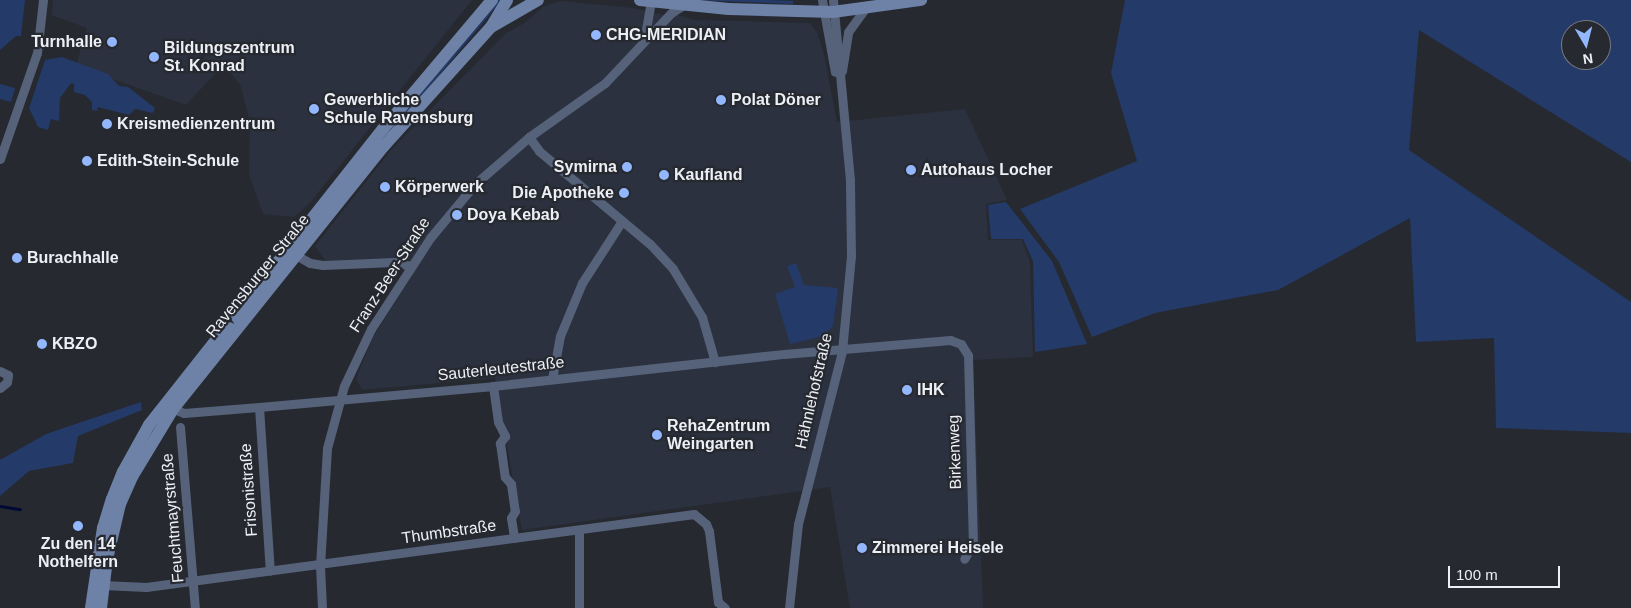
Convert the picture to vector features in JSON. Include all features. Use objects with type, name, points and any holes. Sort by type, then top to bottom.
[{"type":"main road","name":"Ravensburger Straße","points":[[91,608],[103,528],[112,499],[136,448],[383,129],[492,0]]},
{"type":"main road","name":"Ravensburger Straße","points":[[101,608],[103,585],[120,504],[168,407],[296,255],[383,147],[491,27],[507,0]]},
{"type":"main road","points":[[491,27],[538,0]]},
{"type":"main road","points":[[645,1],[684,5],[828,6],[865,9],[921,0]]},
{"type":"street","points":[[0,160],[37,53],[42,0]]},
{"type":"street","points":[[644,44],[645,1]]},
{"type":"street","name":"Franz-Beer-Straße","points":[[322,608],[320,566],[327,448],[339,400],[371,329],[449,213],[475,184],[529,137],[605,83],[672,13],[684,5]]},
{"type":"street","points":[[828,6],[839,84]]},
{"type":"street","points":[[839,84],[848,32],[865,9]]},
{"type":"street","name":"Hähnlehofstraße","points":[[789,608],[798,524],[842,350],[852,218],[844,120],[839,84]]},
{"type":"street","points":[[529,137],[539,151],[650,244],[692,296],[702,317],[715,362]]},
{"type":"street","points":[[552,379],[560,336],[576,297],[591,265],[622,221]]},
{"type":"street","points":[[296,255],[310,263],[323,265],[394,262],[412,266]]},
{"type":"street","name":"Sauterleutestraße","points":[[168,407],[184,413],[494,386],[927,340],[961,344]]},
{"type":"street","name":"Birkenweg","points":[[961,344],[968,355],[973,543],[964,559]]},
{"type":"street","points":[[0,371],[8,375],[0,388]]},
{"type":"street","points":[[494,386],[498,422],[505,436],[500,443],[505,478],[511,484],[516,511],[511,518],[514,538]]},
{"type":"street","name":"Frisonistraße","points":[[259,407],[270,571]]},
{"type":"street","name":"Feuchtmayrstraße","points":[[180,427],[194,608]]},
{"type":"street","name":"Thumbstraße","points":[[103,585],[146,587],[320,566],[694,514],[706,524],[709,531],[718,602],[725,608]]},
{"type":"street","points":[[579,530],[579,608]]},
{"type":"shaded area","points":[[0,0],[25,0],[21,36],[16,36],[0,50]]},
{"type":"shaded area","name":"Gewerbliche Schule Ravensburg","points":[[53,0],[472,0],[309,204],[294,217],[263,214],[249,174],[250,121],[240,84],[223,65],[186,105],[76,66],[87,28],[52,15]]},
{"type":"shaded area","points":[[497,0],[502,0],[237,316]]},
{"type":"shaded area","points":[[691,0],[769,0],[793,1],[793,4]]},
{"type":"shaded area","points":[[1125,0],[1631,0],[1631,162],[1419,30],[1409,150],[1631,302],[1631,433],[1496,428],[1494,338],[1416,342],[1410,218],[1278,290],[1155,313],[1092,337],[1059,262],[1020,209],[1137,161],[1111,73]]},
{"type":"shaded area","points":[[561,1],[633,8],[668,16],[671,13],[695,20],[810,23],[817,32],[824,54],[837,122],[965,109],[1007,200],[986,204],[988,240],[1022,240],[1030,262],[1033,357],[973,360],[983,608],[850,608],[830,487],[522,530],[495,378],[362,390],[356,379],[373,337],[412,276],[409,260],[327,263],[315,246],[392,149],[506,33],[526,22],[544,6]]},
{"type":"shaded area","points":[[62,57],[108,74],[119,86],[128,87],[155,108],[153,113],[135,109],[129,115],[98,107],[97,111],[92,110],[92,102],[85,95],[74,92],[74,84],[71,83],[60,98],[59,121],[51,119],[48,130],[38,127],[29,108],[45,60]]},
{"type":"shaded area","points":[[0,84],[15,88],[11,102],[0,99]]},
{"type":"shaded area","points":[[1006,202],[1052,261],[1087,344],[1035,352],[1033,261],[1023,239],[991,239],[988,205]]},
{"type":"shaded area","points":[[796,263],[804,285],[838,288],[833,326],[823,336],[790,344],[775,294],[795,287],[787,266]]},
{"type":"shaded area","points":[[141,402],[142,410],[78,436],[73,463],[29,471],[0,496],[0,460],[46,434]]},
{"type":"waterway","points":[[0,506],[20,509]]},
{"type":"place","name":"CHG-MERIDIAN","points":[[596,35]]},
{"type":"place","name":"Turnhalle","points":[[112,42]]},
{"type":"place","name":"Bildungszentrum St. Konrad","points":[[154,57]]},
{"type":"place","name":"Polat Döner","points":[[721,100]]},
{"type":"place","name":"Gewerbliche Schule Ravensburg","points":[[314,109]]},
{"type":"place","name":"Kreismedienzentrum","points":[[107,124]]},
{"type":"place","name":"Edith-Stein-Schule","points":[[87,161]]},
{"type":"place","name":"Symirna","points":[[627,167]]},
{"type":"place","name":"Autohaus Locher","points":[[911,170]]},
{"type":"place","name":"Kaufland","points":[[664,175]]},
{"type":"place","name":"Körperwerk","points":[[385,187]]},
{"type":"place","name":"Die Apotheke","points":[[624,193]]},
{"type":"place","name":"Doya Kebab","points":[[457,215]]},
{"type":"place","name":"Burachhalle","points":[[17,258]]},
{"type":"place","name":"KBZO","points":[[42,344]]},
{"type":"place","name":"IHK","points":[[907,390]]},
{"type":"place","name":"RehaZentrum Weingarten","points":[[657,435]]},
{"type":"place","name":"Zu den 14 Nothelfern","points":[[78,526]]},
{"type":"place","name":"Zimmerei Heisele","points":[[862,548]]}]
